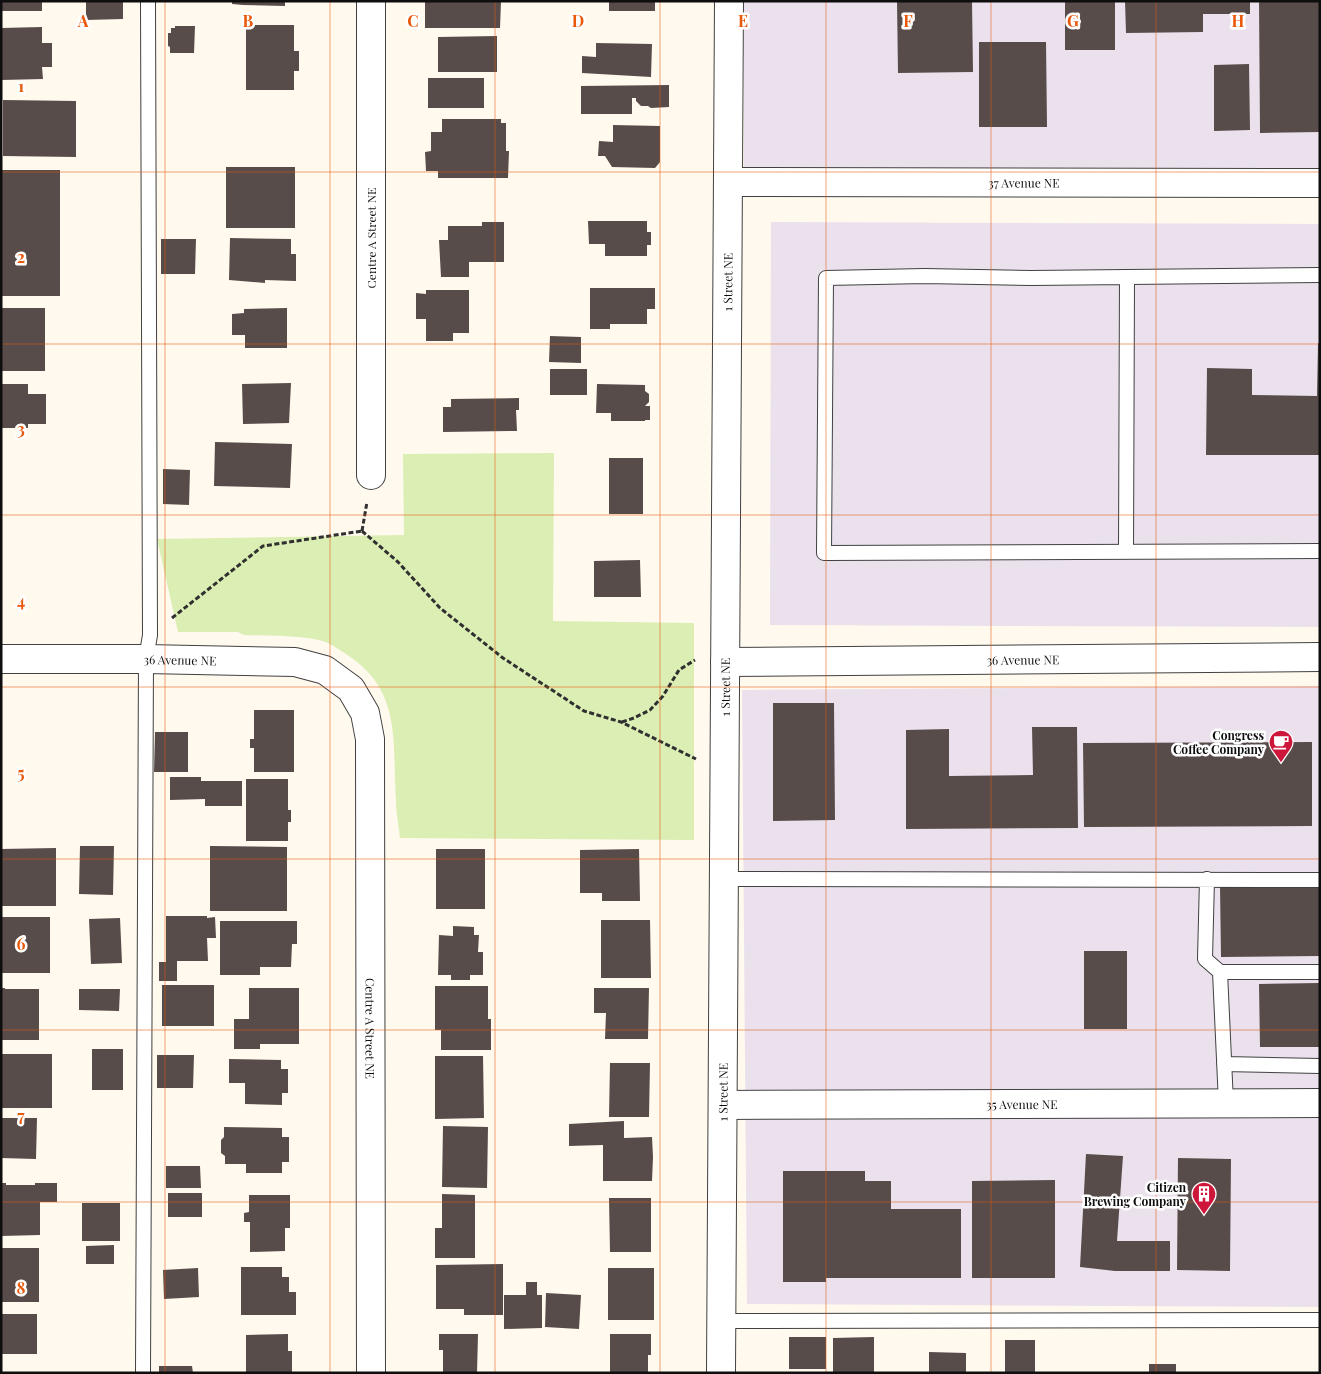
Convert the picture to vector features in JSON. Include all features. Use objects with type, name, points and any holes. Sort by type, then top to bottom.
[{"type":"street","name":"Centre A Street NE","points":[[371,1],[371,475]]},
{"type":"street","name":"1 Street NE","points":[[722,1373],[729,1]]},
{"type":"street","name":"37 Avenue NE","points":[[728,182],[1320,183]]},
{"type":"street","name":"36 Avenue NE","points":[[1,659],[148,647],[294,662],[325,670],[351,690]]},
{"type":"street","name":"36 Avenue NE","points":[[725,662],[1320,658]]},
{"type":"street","name":"Centre A Street NE","points":[[351,690],[365,713],[370,739],[371,1373]]},
{"type":"street","name":"35 Avenue NE","points":[[723,1105],[1320,1103]]},
{"type":"lane","points":[[143,1373],[148,647],[148,1]]},
{"type":"lane","points":[[1320,275],[826,278],[824,553],[1320,551]]},
{"type":"lane","points":[[1126,551],[1127,277]]},
{"type":"lane","points":[[724,879],[1320,880]]},
{"type":"lane","points":[[1207,879],[1205,959],[1220,972],[1320,972]]},
{"type":"lane","points":[[1220,972],[1226,1103]]},
{"type":"lane","points":[[1224,1064],[1320,1066]]},
{"type":"lane","points":[[722,1321],[1320,1320]]},
{"type":"path","points":[[148,647],[263,546],[362,531],[398,562],[440,608],[503,658],[584,711],[621,722],[698,759]]},
{"type":"path","points":[[621,722],[650,710],[679,670],[698,659]]},
{"type":"shaded area","points":[[744,1],[1320,1],[1320,171],[744,167]]},
{"type":"shaded area","points":[[771,222],[1320,224],[1320,627],[770,625]]},
{"type":"shaded area","points":[[1320,686],[1320,1307],[747,1304],[742,690]]},
{"type":"green space","points":[[554,453],[553,621],[694,623],[694,840],[400,838],[396,810],[391,719],[386,701],[377,684],[364,668],[337,648],[326,642],[310,638],[244,635],[238,632],[178,632],[157,539],[404,535],[403,454]]},
{"type":"building","points":[[1,1],[42,1],[42,11],[1,11]]},
{"type":"building","points":[[86,1],[123,1],[123,19],[86,20]]},
{"type":"building","points":[[232,1],[285,1],[285,6],[232,4]]},
{"type":"building","points":[[425,1],[501,1],[500,28],[425,28]]},
{"type":"building","points":[[609,1],[655,1],[655,11],[609,11]]},
{"type":"building","points":[[897,1],[972,1],[973,72],[898,73]]},
{"type":"building","points":[[1065,1],[1115,1],[1115,50],[1065,50]]},
{"type":"building","points":[[1125,1],[1250,1],[1250,14],[1203,14],[1203,32],[1126,33]]},
{"type":"building","points":[[1259,1],[1320,1],[1320,132],[1260,133]]},
{"type":"building","points":[[246,25],[294,25],[294,51],[299,51],[299,71],[294,71],[294,90],[246,90]]},
{"type":"building","points":[[175,26],[195,26],[194,53],[170,53],[168,33],[171,33],[171,28],[175,28]]},
{"type":"building","points":[[42,27],[42,43],[52,43],[52,67],[42,67],[43,79],[2,80],[1,28]]},
{"type":"building","points":[[497,36],[497,72],[438,72],[438,37]]},
{"type":"building","points":[[979,42],[1046,42],[1047,127],[979,127]]},
{"type":"building","points":[[596,43],[652,44],[651,77],[582,73],[582,56],[596,57]]},
{"type":"building","points":[[1249,64],[1250,130],[1214,131],[1214,65]]},
{"type":"building","points":[[428,78],[484,78],[484,108],[428,108]]},
{"type":"building","points":[[669,85],[669,107],[651,108],[641,106],[636,101],[636,98],[632,98],[632,114],[581,114],[581,86]]},
{"type":"building","points":[[3,100],[76,101],[76,157],[3,156]]},
{"type":"building","points":[[442,119],[501,119],[501,123],[506,123],[506,151],[509,151],[508,178],[438,178],[438,171],[426,171],[425,152],[431,151],[431,132],[442,132]]},
{"type":"building","points":[[613,125],[660,126],[660,162],[655,168],[612,167],[605,156],[598,156],[599,141],[613,142]]},
{"type":"building","points":[[226,167],[295,167],[295,228],[226,228]]},
{"type":"building","points":[[1,170],[60,170],[60,296],[1,296]]},
{"type":"building","points":[[588,221],[647,221],[647,232],[651,232],[651,245],[647,245],[647,256],[605,256],[605,244],[589,244]]},
{"type":"building","points":[[482,222],[504,222],[504,262],[469,262],[469,277],[441,277],[439,240],[448,240],[448,226],[482,226]]},
{"type":"building","points":[[230,238],[291,239],[291,254],[296,254],[296,281],[265,280],[265,283],[229,280]]},
{"type":"building","points":[[161,239],[196,239],[195,274],[161,274]]},
{"type":"building","points":[[590,288],[655,288],[655,309],[647,309],[647,324],[610,324],[610,329],[590,329]]},
{"type":"building","points":[[426,290],[469,290],[469,333],[453,333],[453,341],[426,341],[426,319],[416,319],[416,293],[426,294]]},
{"type":"building","points":[[1,308],[45,308],[45,371],[1,371]]},
{"type":"building","points":[[287,308],[287,348],[245,348],[245,335],[232,335],[232,314],[244,313],[244,309]]},
{"type":"building","points":[[550,336],[581,337],[581,363],[549,362]]},
{"type":"building","points":[[1318,343],[1320,343],[1320,455],[1206,455],[1207,368],[1252,369],[1252,395],[1317,396]]},
{"type":"building","points":[[550,369],[587,369],[587,395],[550,395]]},
{"type":"building","points":[[291,383],[289,423],[243,424],[242,384]]},
{"type":"building","points":[[1,384],[28,384],[28,394],[46,394],[46,424],[28,424],[28,428],[1,428]]},
{"type":"building","points":[[597,384],[645,385],[645,391],[649,394],[649,402],[645,406],[650,406],[650,420],[611,421],[611,413],[596,413]]},
{"type":"building","points":[[519,398],[519,410],[516,410],[517,431],[443,432],[443,407],[451,407],[451,399]]},
{"type":"building","points":[[215,442],[292,444],[290,488],[214,486]]},
{"type":"building","points":[[609,458],[643,458],[643,514],[609,514]]},
{"type":"building","points":[[163,469],[190,470],[189,505],[163,504]]},
{"type":"building","points":[[640,560],[641,597],[594,597],[594,561]]},
{"type":"building","points":[[773,703],[834,703],[835,820],[773,821]]},
{"type":"building","points":[[254,710],[294,710],[294,772],[254,772],[254,748],[250,748],[250,739],[254,739]]},
{"type":"building","points":[[1032,727],[1077,727],[1078,828],[906,829],[906,730],[949,729],[949,776],[1033,775]]},
{"type":"building","points":[[155,732],[188,732],[188,772],[154,772]]},
{"type":"building","points":[[1312,742],[1312,826],[1084,827],[1083,743]]},
{"type":"building","points":[[170,777],[201,777],[201,781],[242,781],[242,806],[205,806],[205,799],[170,800]]},
{"type":"building","points":[[246,779],[288,779],[288,810],[291,810],[291,822],[288,822],[288,841],[246,841]]},
{"type":"building","points":[[80,846],[114,846],[113,895],[79,894]]},
{"type":"building","points":[[210,846],[287,847],[287,911],[210,911]]},
{"type":"building","points":[[56,848],[56,906],[1,906],[1,849]]},
{"type":"building","points":[[436,849],[485,849],[485,909],[436,909]]},
{"type":"building","points":[[639,849],[640,901],[602,901],[602,893],[580,893],[580,850]]},
{"type":"building","points":[[1320,885],[1320,956],[1221,957],[1220,886]]},
{"type":"building","points":[[166,916],[215,917],[216,938],[207,938],[208,961],[177,961],[177,981],[159,981],[159,962],[166,962]]},
{"type":"building","points":[[1,917],[50,917],[50,973],[1,973]]},
{"type":"building","points":[[120,918],[122,963],[91,964],[89,919]]},
{"type":"building","points":[[601,920],[650,920],[651,978],[601,978]]},
{"type":"building","points":[[220,921],[297,921],[297,944],[292,944],[291,967],[260,967],[260,975],[220,975]]},
{"type":"building","points":[[453,926],[474,927],[474,935],[479,935],[478,952],[483,952],[483,975],[470,975],[470,980],[451,980],[451,975],[438,975],[439,935],[453,936]]},
{"type":"building","points":[[1084,951],[1127,951],[1127,1029],[1084,1029]]},
{"type":"building","points":[[1320,983],[1320,1047],[1260,1047],[1259,984]]},
{"type":"building","points":[[162,985],[214,985],[214,1026],[162,1026]]},
{"type":"building","points":[[435,986],[488,986],[488,1019],[491,1019],[491,1050],[441,1050],[441,1030],[435,1030]]},
{"type":"building","points":[[1,988],[39,989],[39,1040],[1,1040]]},
{"type":"building","points":[[249,988],[299,988],[299,1044],[260,1044],[260,1049],[234,1049],[234,1019],[249,1019]]},
{"type":"building","points":[[594,988],[649,988],[648,1039],[605,1039],[606,1013],[594,1013]]},
{"type":"building","points":[[79,989],[120,989],[119,1011],[79,1010]]},
{"type":"building","points":[[92,1049],[123,1049],[123,1090],[92,1090]]},
{"type":"building","points":[[1,1054],[52,1054],[52,1108],[1,1108]]},
{"type":"building","points":[[157,1055],[194,1055],[193,1088],[157,1088]]},
{"type":"building","points":[[435,1056],[483,1056],[484,1118],[435,1119]]},
{"type":"building","points":[[229,1059],[281,1060],[281,1069],[288,1069],[288,1093],[282,1093],[282,1105],[245,1104],[245,1083],[229,1083]]},
{"type":"building","points":[[610,1063],[650,1063],[649,1117],[609,1117]]},
{"type":"building","points":[[1,1118],[37,1118],[36,1159],[1,1158]]},
{"type":"building","points":[[624,1121],[624,1138],[652,1137],[652,1181],[603,1181],[603,1145],[569,1146],[569,1124]]},
{"type":"building","points":[[443,1126],[488,1127],[487,1188],[442,1187]]},
{"type":"building","points":[[224,1127],[282,1128],[282,1137],[289,1137],[289,1162],[282,1162],[282,1173],[246,1173],[246,1164],[225,1164],[225,1156],[221,1153]]},
{"type":"building","points":[[1086,1154],[1123,1156],[1117,1241],[1170,1241],[1170,1271],[1115,1271],[1080,1267]]},
{"type":"building","name":"Citizen Brewing Company","points":[[1178,1158],[1231,1159],[1230,1271],[1177,1270]]},
{"type":"building","points":[[166,1166],[200,1166],[201,1188],[166,1188]]},
{"type":"building","points":[[783,1171],[865,1171],[865,1181],[891,1181],[891,1209],[961,1209],[961,1278],[826,1278],[826,1282],[783,1282]]},
{"type":"building","points":[[1055,1180],[1055,1278],[972,1278],[972,1181]]},
{"type":"building","points":[[1,1183],[6,1183],[6,1185],[35,1185],[35,1183],[57,1183],[57,1202],[40,1202],[40,1235],[1,1236]]},
{"type":"building","points":[[168,1193],[202,1193],[202,1217],[168,1217]]},
{"type":"building","points":[[442,1194],[475,1195],[475,1258],[435,1258],[435,1228],[442,1228]]},
{"type":"building","points":[[249,1195],[290,1195],[290,1228],[285,1228],[285,1251],[250,1252],[250,1222],[244,1222],[244,1213],[249,1212]]},
{"type":"building","points":[[609,1198],[651,1198],[651,1252],[610,1252]]},
{"type":"building","points":[[82,1203],[120,1203],[120,1241],[82,1241]]},
{"type":"building","points":[[114,1245],[114,1264],[86,1264],[86,1246]]},
{"type":"building","points":[[1,1248],[39,1248],[39,1302],[1,1302]]},
{"type":"building","points":[[503,1264],[503,1315],[464,1315],[464,1309],[436,1309],[436,1265]]},
{"type":"building","points":[[241,1267],[282,1267],[282,1277],[289,1277],[289,1292],[296,1292],[296,1315],[241,1315]]},
{"type":"building","points":[[198,1268],[199,1297],[164,1299],[163,1270]]},
{"type":"building","points":[[608,1268],[654,1268],[654,1320],[608,1320]]},
{"type":"building","points":[[526,1282],[537,1282],[537,1295],[542,1295],[542,1328],[504,1329],[504,1295],[526,1295]]},
{"type":"building","points":[[546,1293],[581,1295],[579,1329],[545,1327]]},
{"type":"building","points":[[1,1314],[37,1314],[37,1354],[1,1354]]},
{"type":"building","points":[[288,1334],[288,1351],[292,1351],[292,1373],[246,1373],[246,1335]]},
{"type":"building","points":[[439,1334],[478,1334],[477,1373],[443,1373],[443,1350],[439,1350]]},
{"type":"building","points":[[610,1334],[651,1334],[651,1355],[648,1355],[648,1373],[610,1373]]},
{"type":"building","points":[[789,1337],[826,1337],[826,1369],[789,1369]]},
{"type":"building","points":[[874,1337],[874,1373],[833,1373],[833,1338]]},
{"type":"building","points":[[1005,1340],[1035,1340],[1035,1373],[1005,1373]]},
{"type":"building","points":[[929,1352],[966,1353],[966,1373],[929,1373]]},
{"type":"building","points":[[1149,1364],[1176,1364],[1176,1373],[1149,1373]]},
{"type":"building","points":[[159,1366],[192,1366],[193,1373],[159,1373]]},
{"type":"place","name":"Congress Coffee Company","points":[[1281,763]]},
{"type":"place","name":"Citizen Brewing Company","points":[[1204,1215]]}]
